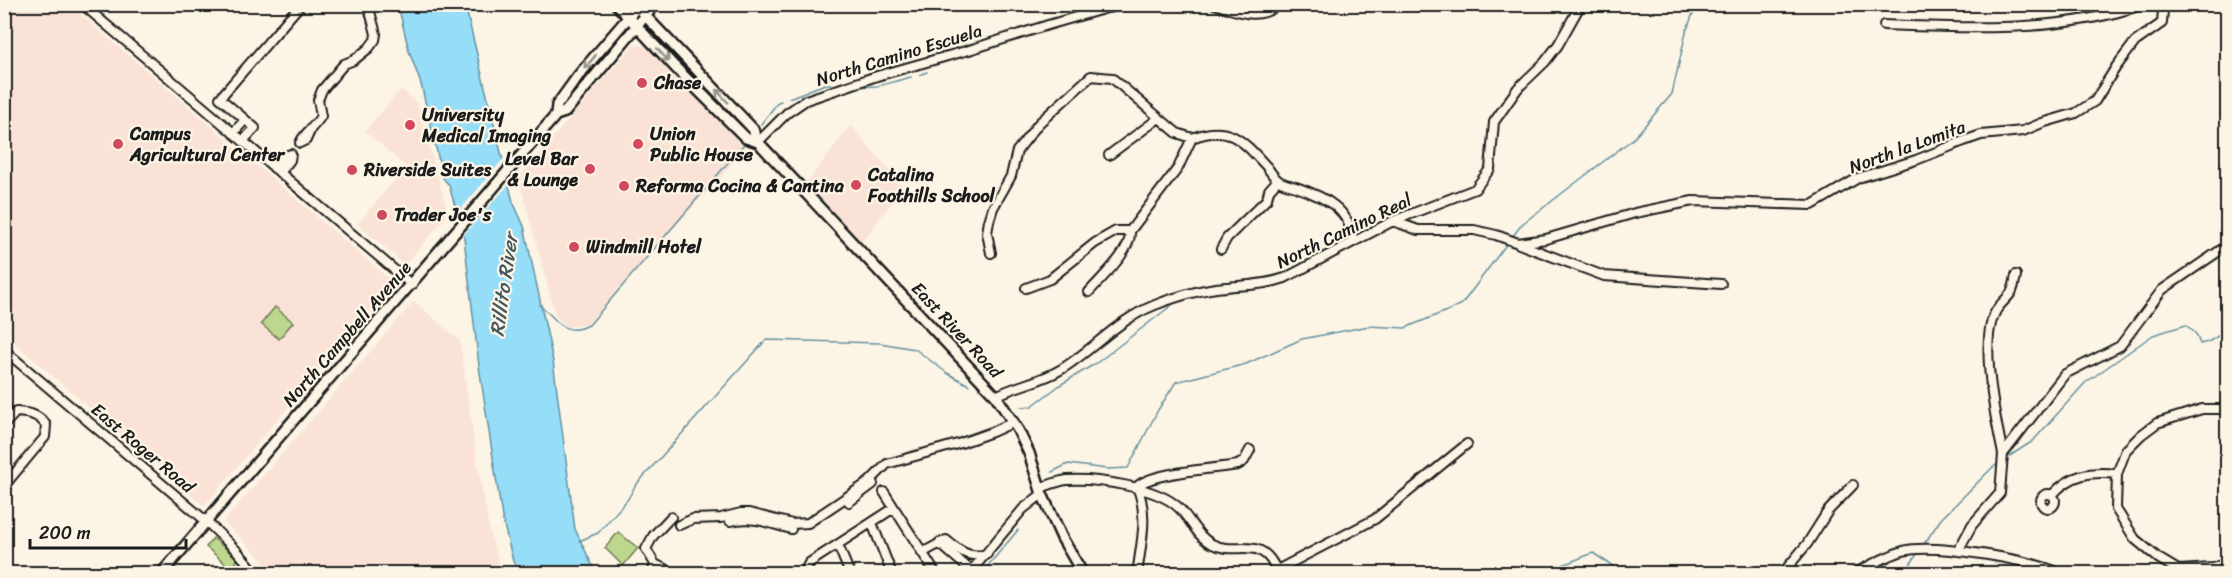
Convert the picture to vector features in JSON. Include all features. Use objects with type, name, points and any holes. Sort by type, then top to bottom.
[{"type":"main road","name":"East River Road","points":[[616,4],[682,75],[747,138],[758,142]]},
{"type":"main road","name":"North Campbell Avenue","points":[[161,573],[412,285],[556,115],[565,112],[655,4]]},
{"type":"main road","name":"East River Road","points":[[637,6],[753,129],[758,142],[996,396],[1014,422],[1029,453],[1062,538],[1083,573]]},
{"type":"main road","name":"North Campbell Avenue","points":[[556,115],[557,105],[578,76],[637,6]]},
{"type":"street","points":[[82,4],[412,285]]},
{"type":"street","points":[[243,141],[255,128],[220,98],[301,4]]},
{"type":"street","points":[[277,170],[285,156],[291,154],[321,116],[318,100],[322,90],[344,64],[354,60],[375,40],[376,33],[368,4]]},
{"type":"street","name":"North Camino Escuela","points":[[758,142],[787,113],[809,99],[877,76],[1048,25],[1107,8],[1132,4]]},
{"type":"street","points":[[1214,4],[1254,15],[1270,12],[1279,4]]},
{"type":"street","name":"North Camino Real","points":[[996,396],[1011,388],[1042,379],[1059,371],[1125,321],[1152,306],[1191,292],[1272,283],[1393,221],[1475,189],[1490,169],[1494,122],[1518,88],[1545,62],[1558,45],[1581,4]]},
{"type":"street","points":[[1884,26],[2023,27],[2119,13],[2144,4]]},
{"type":"street","name":"North la Lomita","points":[[1393,221],[1418,230],[1474,230],[1518,243],[1546,239],[1635,213],[1693,201],[1812,205],[1858,178],[1916,160],[1981,135],[2024,131],[2076,113],[2096,101],[2116,67],[2135,42],[2162,23],[2163,10],[2155,4]]},
{"type":"street","points":[[992,253],[987,233],[993,208],[1011,176],[1017,152],[1039,123],[1091,76],[1112,78],[1177,132],[1192,138]]},
{"type":"street","points":[[1109,155],[1159,118]]},
{"type":"street","points":[[233,133],[245,120]]},
{"type":"street","points":[[1089,292],[1124,251],[1131,239],[1130,231],[1178,168],[1192,138],[1202,134],[1228,133],[1252,151],[1277,181],[1330,201],[1347,218],[1352,229],[1353,241]]},
{"type":"street","points":[[1221,249],[1227,238],[1267,200],[1269,190],[1277,181]]},
{"type":"street","points":[[1026,288],[1050,279],[1095,243],[1116,231],[1130,231]]},
{"type":"street","points":[[1518,243],[1604,276],[1721,285]]},
{"type":"street","points":[[2003,454],[2065,374],[2120,346],[2162,290],[2228,246]]},
{"type":"street","points":[[1958,551],[1972,525],[2000,493],[2003,454],[1990,375],[1990,338],[1994,315],[2012,291],[2016,275]]},
{"type":"street","name":"East Roger Road","points":[[4,350],[207,522],[257,573]]},
{"type":"street","points":[[2228,409],[2202,409],[2157,423],[2141,435],[2126,450],[2117,474],[2116,509],[2135,539],[2158,558],[2178,570],[2213,568],[2228,562]]},
{"type":"street","points":[[4,424],[16,412],[28,412],[40,417],[46,426],[45,437],[4,486]]},
{"type":"street","points":[[905,460],[887,464],[869,482],[808,524],[792,524],[741,513],[721,518],[693,519],[679,525],[720,523],[744,518],[802,530],[864,492],[890,467],[992,432],[1014,422]]},
{"type":"street","points":[[939,543],[968,568],[973,569],[1042,491],[1064,480],[1077,480],[1137,487],[1163,497],[1175,504],[1210,543],[1218,546],[1257,549],[1266,554],[1277,572],[1375,519],[1467,444]]},
{"type":"street","points":[[1137,487],[1141,482],[1170,474],[1238,465],[1244,461],[1250,450]]},
{"type":"street","points":[[2052,495],[2059,487],[2078,475],[2099,472],[2117,474]]},
{"type":"street","points":[[1782,573],[1807,544],[1828,511],[1853,484]]},
{"type":"street","points":[[1137,487],[1143,501],[1144,520],[1137,573]]},
{"type":"street","points":[[884,492],[936,573]]},
{"type":"street","points":[[808,573],[806,569],[809,563],[894,508]]},
{"type":"street","points":[[670,572],[655,564],[646,549],[653,536],[671,517]]},
{"type":"street","points":[[872,523],[892,573]]},
{"type":"street","points":[[922,553],[946,540],[966,555],[987,554]]},
{"type":"street","points":[[838,545],[850,573]]},
{"type":"street","points":[[1853,573],[1905,550],[1929,548],[2029,563],[2050,567],[2062,573]]},
{"type":"street","points":[[652,573],[655,564]]},
{"type":"shaded area","name":"Campus Agricultural Center","points":[[5,5],[70,5],[394,283],[204,506],[5,335]]},
{"type":"shaded area","points":[[633,45],[646,46],[746,148],[587,325],[567,327],[556,317],[521,187],[522,174]]},
{"type":"shaded area","points":[[401,89],[417,103],[446,206],[446,217],[405,265],[357,224],[406,167],[365,131]]},
{"type":"shaded area","name":"Catalina Foothills School","points":[[851,125],[904,187],[861,243],[807,182]]},
{"type":"shaded area","points":[[414,301],[460,341],[490,533],[502,573],[272,573],[259,556],[223,522]]},
{"type":"green space","points":[[275,307],[293,322],[279,339],[261,324]]},
{"type":"green space","points":[[618,532],[638,548],[623,566],[605,548]]},
{"type":"green space","points":[[213,538],[238,559],[232,569],[206,547]]},
{"type":"water","name":"Rillito River","points":[[398,5],[465,5],[513,202],[524,226],[553,361],[575,529],[598,573],[518,573],[513,561],[502,517],[479,366],[464,238],[449,185],[443,178],[421,84],[409,51]]},
{"type":"pier","points":[[505,157],[511,182],[461,238],[455,216]]},
{"type":"waterway","points":[[1513,236],[1522,224],[1634,138],[1672,94],[1686,32],[1695,8],[1704,4]]},
{"type":"waterway","points":[[919,75],[927,72]]},
{"type":"waterway","points":[[856,87],[878,86],[911,77]]},
{"type":"waterway","points":[[789,98],[825,84],[831,84]]},
{"type":"waterway","points":[[761,124],[781,101]]},
{"type":"waterway","points":[[539,305],[566,328],[580,328],[589,325],[744,144]]},
{"type":"waterway","points":[[1052,472],[1068,464],[1107,469],[1128,468],[1158,410],[1176,382],[1246,364],[1302,339],[1369,326],[1405,328],[1462,304],[1508,242]]},
{"type":"waterway","points":[[1021,407],[1032,406],[1060,385],[1098,362],[1172,305]]},
{"type":"waterway","points":[[2005,459],[2033,441],[2085,383],[2153,335],[2186,325],[2196,334],[2200,344],[2228,330]]},
{"type":"waterway","points":[[579,541],[598,533],[628,499],[635,486],[766,340],[880,343],[915,349],[947,373],[969,385]]},
{"type":"waterway","points":[[1924,544],[1941,519],[1999,463]]},
{"type":"waterway","points":[[981,574],[1018,530]]},
{"type":"waterway","points":[[1540,574],[1593,553],[1625,574]]},
{"type":"waterway","points":[[1904,574],[1917,554]]},
{"type":"place","name":"Chase","points":[[642,83]]},
{"type":"place","name":"University Medical Imaging","points":[[410,125]]},
{"type":"place","name":"Campus Agricultural Center","points":[[118,144]]},
{"type":"place","name":"Union Public House","points":[[638,144]]},
{"type":"place","name":"Level Bar & Lounge","points":[[590,169]]},
{"type":"place","name":"Riverside Suites","points":[[352,170]]},
{"type":"place","name":"Catalina Foothills School","points":[[856,185]]},
{"type":"place","name":"Reforma Cocina & Cantina","points":[[624,186]]},
{"type":"place","name":"Trader Joe's","points":[[382,215]]},
{"type":"place","name":"Windmill Hotel","points":[[574,247]]}]
